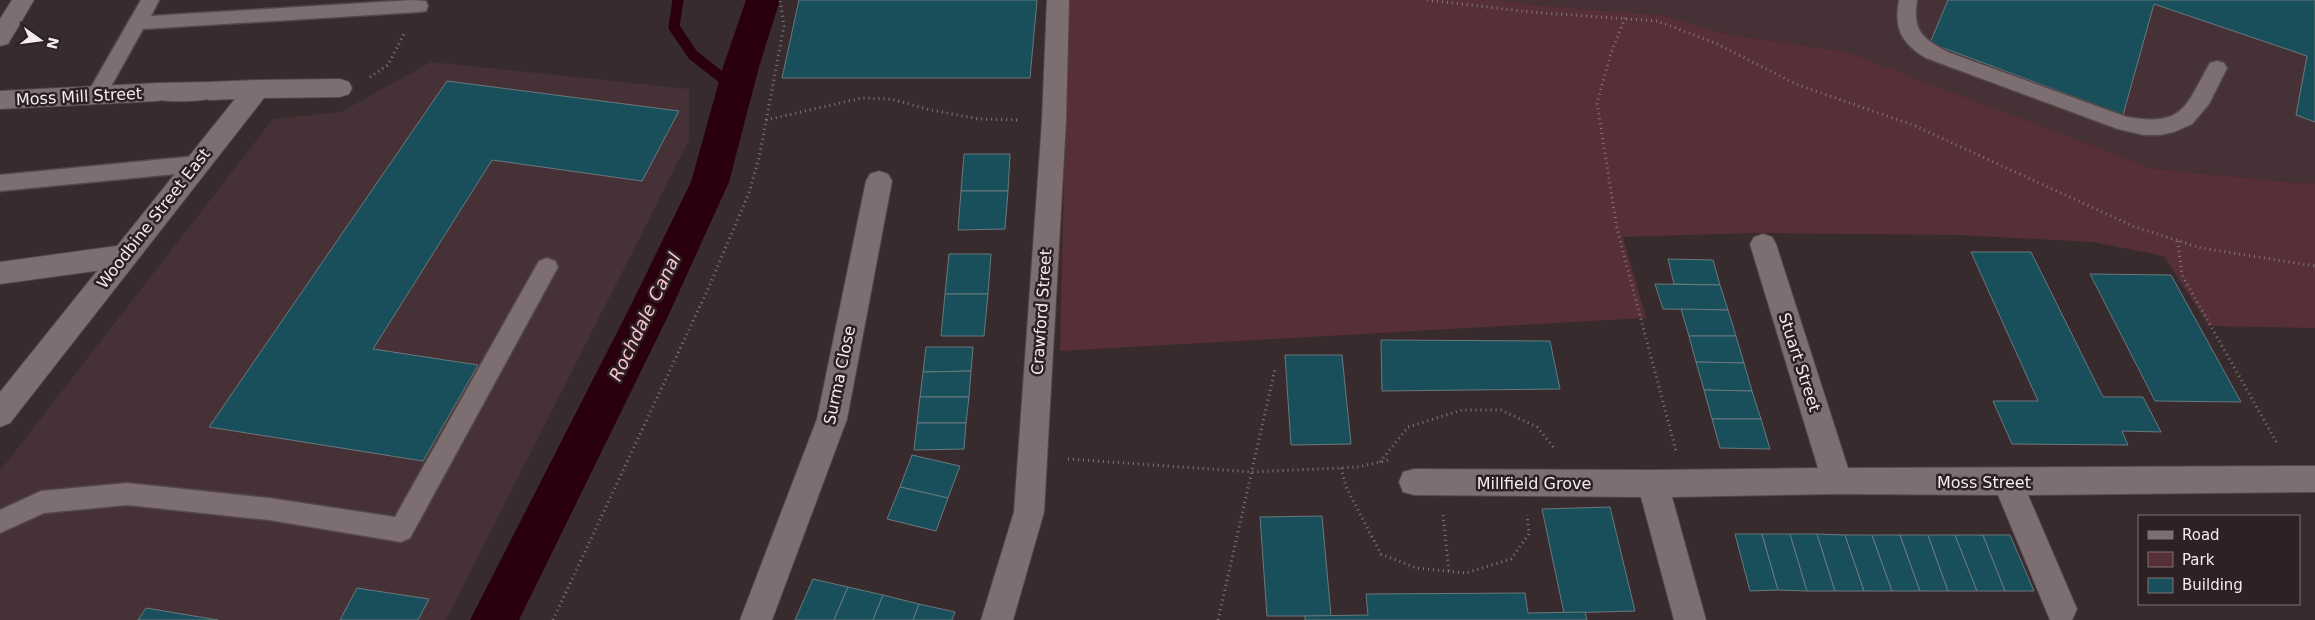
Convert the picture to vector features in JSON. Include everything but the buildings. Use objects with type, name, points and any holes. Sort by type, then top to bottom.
[{"type":"street","points":[[0,38],[23,0]]},
{"type":"street","name":"Crawford Street","points":[[997,620],[1029,512],[1054,121],[1058,0]]},
{"type":"street","points":[[257,89],[340,88]]},
{"type":"street","name":"Moss Mill Street","points":[[0,100],[97,94],[257,89]]},
{"type":"street","name":"Woodbine Street East","points":[[0,414],[257,89]]},
{"type":"street","name":"Surma Close","points":[[756,620],[832,419],[879,180]]},
{"type":"street","name":"Stuart Street","points":[[1763,244],[1838,481]]},
{"type":"street","points":[[0,273],[124,256]]},
{"type":"street","name":"Moss Street","points":[[1653,484],[1838,481],[2307,480]]},
{"type":"street","name":"Millfield Grove","points":[[1427,482],[1653,484]]},
{"type":"street","points":[[2007,482],[2062,609]]},
{"type":"street","points":[[1653,484],[1690,620]]},
{"type":"lane","points":[[97,94],[150,0]]},
{"type":"lane","points":[[1908,0],[1906,25],[1911,37],[1922,47],[1952,61],[2125,124],[2144,128],[2163,127],[2179,122],[2189,116],[2202,101],[2218,68]]},
{"type":"lane","points":[[137,24],[419,6]]},
{"type":"lane","points":[[0,183],[196,164]]},
{"type":"lane","points":[[0,522],[41,502],[127,494],[269,508],[401,530],[546,267]]},
{"type":"path","points":[[553,620],[704,298],[749,193],[759,158],[784,26],[780,0]]},
{"type":"path","points":[[1427,0],[1530,12],[1657,21],[1715,43],[1798,85],[1913,125],[2135,227],[2201,248],[2315,266]]},
{"type":"path","points":[[340,88],[359,84],[388,65],[419,6]]},
{"type":"path","points":[[1626,18],[1611,53],[1596,103],[1617,229],[1684,483]]},
{"type":"path","points":[[766,120],[862,98],[891,99],[931,110],[980,119],[1054,121]]},
{"type":"path","points":[[2178,241],[2182,274],[2307,480]]},
{"type":"path","points":[[1218,620],[1275,369]]},
{"type":"path","points":[[1380,462],[1408,427],[1462,410],[1501,410],[1537,426],[1556,450],[1575,483]]},
{"type":"path","points":[[1032,456],[1252,472],[1359,467],[1390,459],[1427,482],[1449,571]]},
{"type":"path","points":[[1341,468],[1346,487],[1381,554],[1416,568],[1466,573],[1511,559],[1529,534],[1522,482]]},
{"type":"shaded area","points":[[1493,0],[2315,0],[2315,183],[2297,183],[2154,169],[1847,52],[1726,34],[1661,15],[1532,5]]},
{"type":"shaded area","points":[[431,62],[689,89],[689,140],[446,620],[0,620],[0,471],[273,119],[341,112]]},
{"type":"green space","points":[[1068,0],[1493,0],[1532,5],[1661,15],[1726,34],[1847,52],[2154,169],[2297,183],[2315,183],[2315,328],[2209,326],[2164,256],[2093,242],[1958,235],[1754,233],[1623,237],[1646,318],[1060,351]]},
{"type":"waterway","points":[[678,0],[674,27],[693,55],[735,88]]},
{"type":"waterway","name":"Rochdale Canal","points":[[494,620],[648,314],[710,182],[741,67],[763,0]]}]
